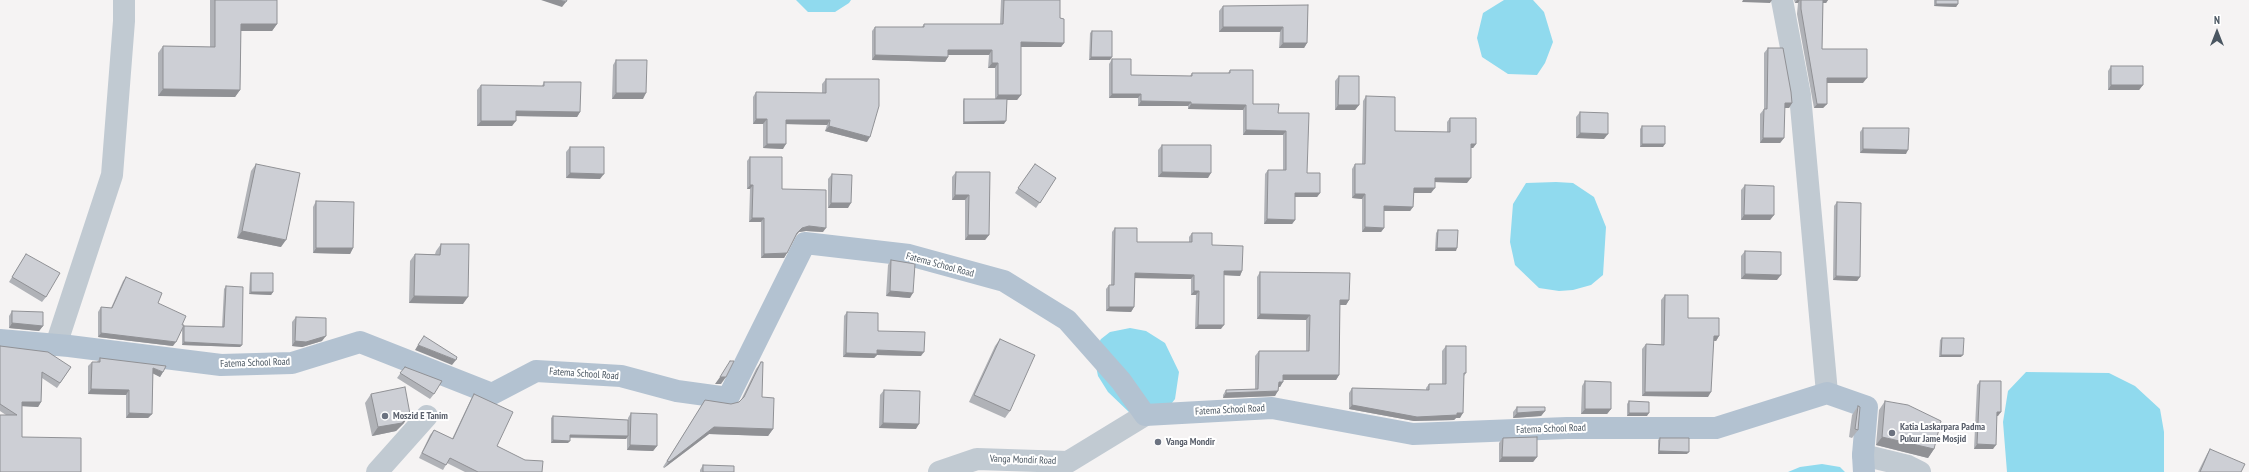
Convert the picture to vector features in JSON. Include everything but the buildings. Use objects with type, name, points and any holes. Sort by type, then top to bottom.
[{"type":"main road","name":"Fatema School Road","points":[[0,340],[56,345],[221,365],[292,363],[360,342],[492,394],[536,371],[621,376],[677,391],[728,398],[805,243],[909,255],[1004,281],[1067,320],[1121,381],[1145,415],[1272,408],[1413,434],[1567,428],[1716,428],[1827,393]]},
{"type":"main road","points":[[1827,393],[1867,407],[1864,463]]},
{"type":"street","points":[[56,345],[112,175],[124,21],[124,0]]},
{"type":"street","points":[[1782,0],[1800,95],[1827,393]]},
{"type":"street","name":"Vanga Mondir Road","points":[[939,472],[977,459],[1068,462],[1145,415]]},
{"type":"street","points":[[377,472],[427,416]]},
{"type":"street","points":[[1864,463],[1908,466],[1920,472]]},
{"type":"water","points":[[796,0],[851,0],[835,12],[808,12]]},
{"type":"water","points":[[1504,0],[1533,0],[1544,12],[1553,42],[1545,63],[1537,75],[1508,74],[1482,57],[1477,38],[1483,13]]},
{"type":"water","points":[[1526,183],[1573,183],[1594,197],[1606,227],[1603,275],[1591,285],[1573,290],[1559,291],[1539,288],[1515,265],[1510,242],[1513,204]]},
{"type":"water","points":[[1130,328],[1146,331],[1165,343],[1179,372],[1175,399],[1165,412],[1130,413],[1108,392],[1098,376],[1093,352],[1101,339],[1110,332]]},
{"type":"water","points":[[2026,372],[2109,373],[2135,386],[2160,409],[2164,432],[2164,472],[2007,472],[2003,422],[2008,391]]},
{"type":"water","points":[[1822,464],[1840,467],[1845,472],[1788,472],[1800,467]]},
{"type":"place","name":"Moszid E Tanim","points":[[385,416]]},
{"type":"place","name":"Katia Laskarpara Padma Pukur Jame Mosjid","points":[[1892,433]]},
{"type":"place","name":"Vanga Mondir","points":[[1158,442]]}]
